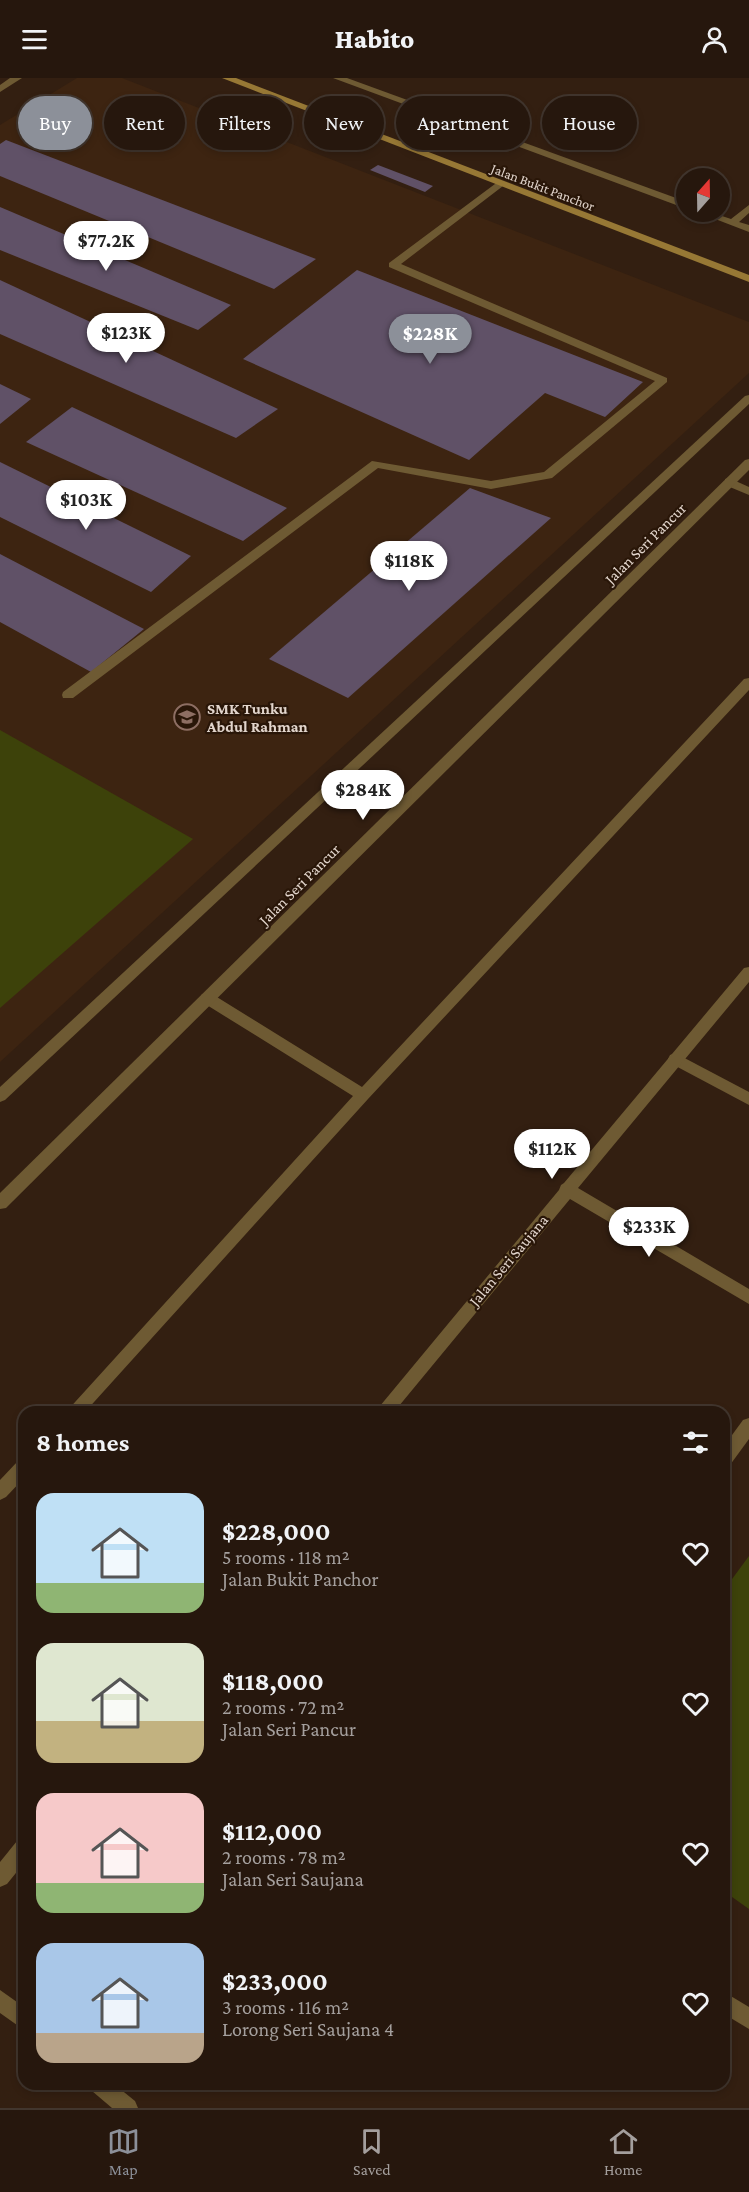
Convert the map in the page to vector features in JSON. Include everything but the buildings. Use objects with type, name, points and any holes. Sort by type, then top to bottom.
[{"type":"main road","name":"Jalan Bukit Panchor","points":[[226,78],[749,279]]},
{"type":"street","points":[[0,88],[17,78]]},
{"type":"street","points":[[338,78],[676,202]]},
{"type":"street","points":[[68,695],[376,464],[491,485],[548,475],[663,380],[393,265],[499,184]]},
{"type":"street","points":[[749,208],[732,223],[749,229]]},
{"type":"street","points":[[0,1096],[749,398]]},
{"type":"street","name":"Jalan Seri Pancur","points":[[0,1203],[749,463]]},
{"type":"street","points":[[729,482],[749,491]]},
{"type":"street","points":[[79,1406],[363,1095],[749,682]]},
{"type":"street","name":"Jalan Seri Saujana","points":[[388,1406],[749,972]]},
{"type":"street","points":[[207,998],[363,1095]]},
{"type":"street","points":[[675,1059],[749,1099]]},
{"type":"street","points":[[566,1190],[749,1297]]},
{"type":"street","points":[[730,1452],[749,1425]]},
{"type":"street","points":[[0,1492],[18,1472]]},
{"type":"street","points":[[0,1877],[18,1855]]},
{"type":"street","points":[[0,2000],[18,2015]]},
{"type":"street","points":[[730,2006],[749,2019]]},
{"type":"street","points":[[106,2090],[128,2108]]},
{"type":"shaded area","name":"SMK Tunku Abdul Rahman","points":[[77,78],[122,78],[168,96],[104,96],[104,150],[185,150],[185,103],[197,107],[197,150],[292,150],[292,144],[749,322],[749,373],[0,1062],[0,125],[18,114],[18,150],[92,150],[92,96],[48,96]]},
{"type":"green space","points":[[0,730],[193,839],[0,1008]]},
{"type":"green space","points":[[749,1556],[749,1909],[730,1896],[730,1582]]},
{"type":"place","name":"SMK Tunku Abdul Rahman","points":[[187,717]]}]
